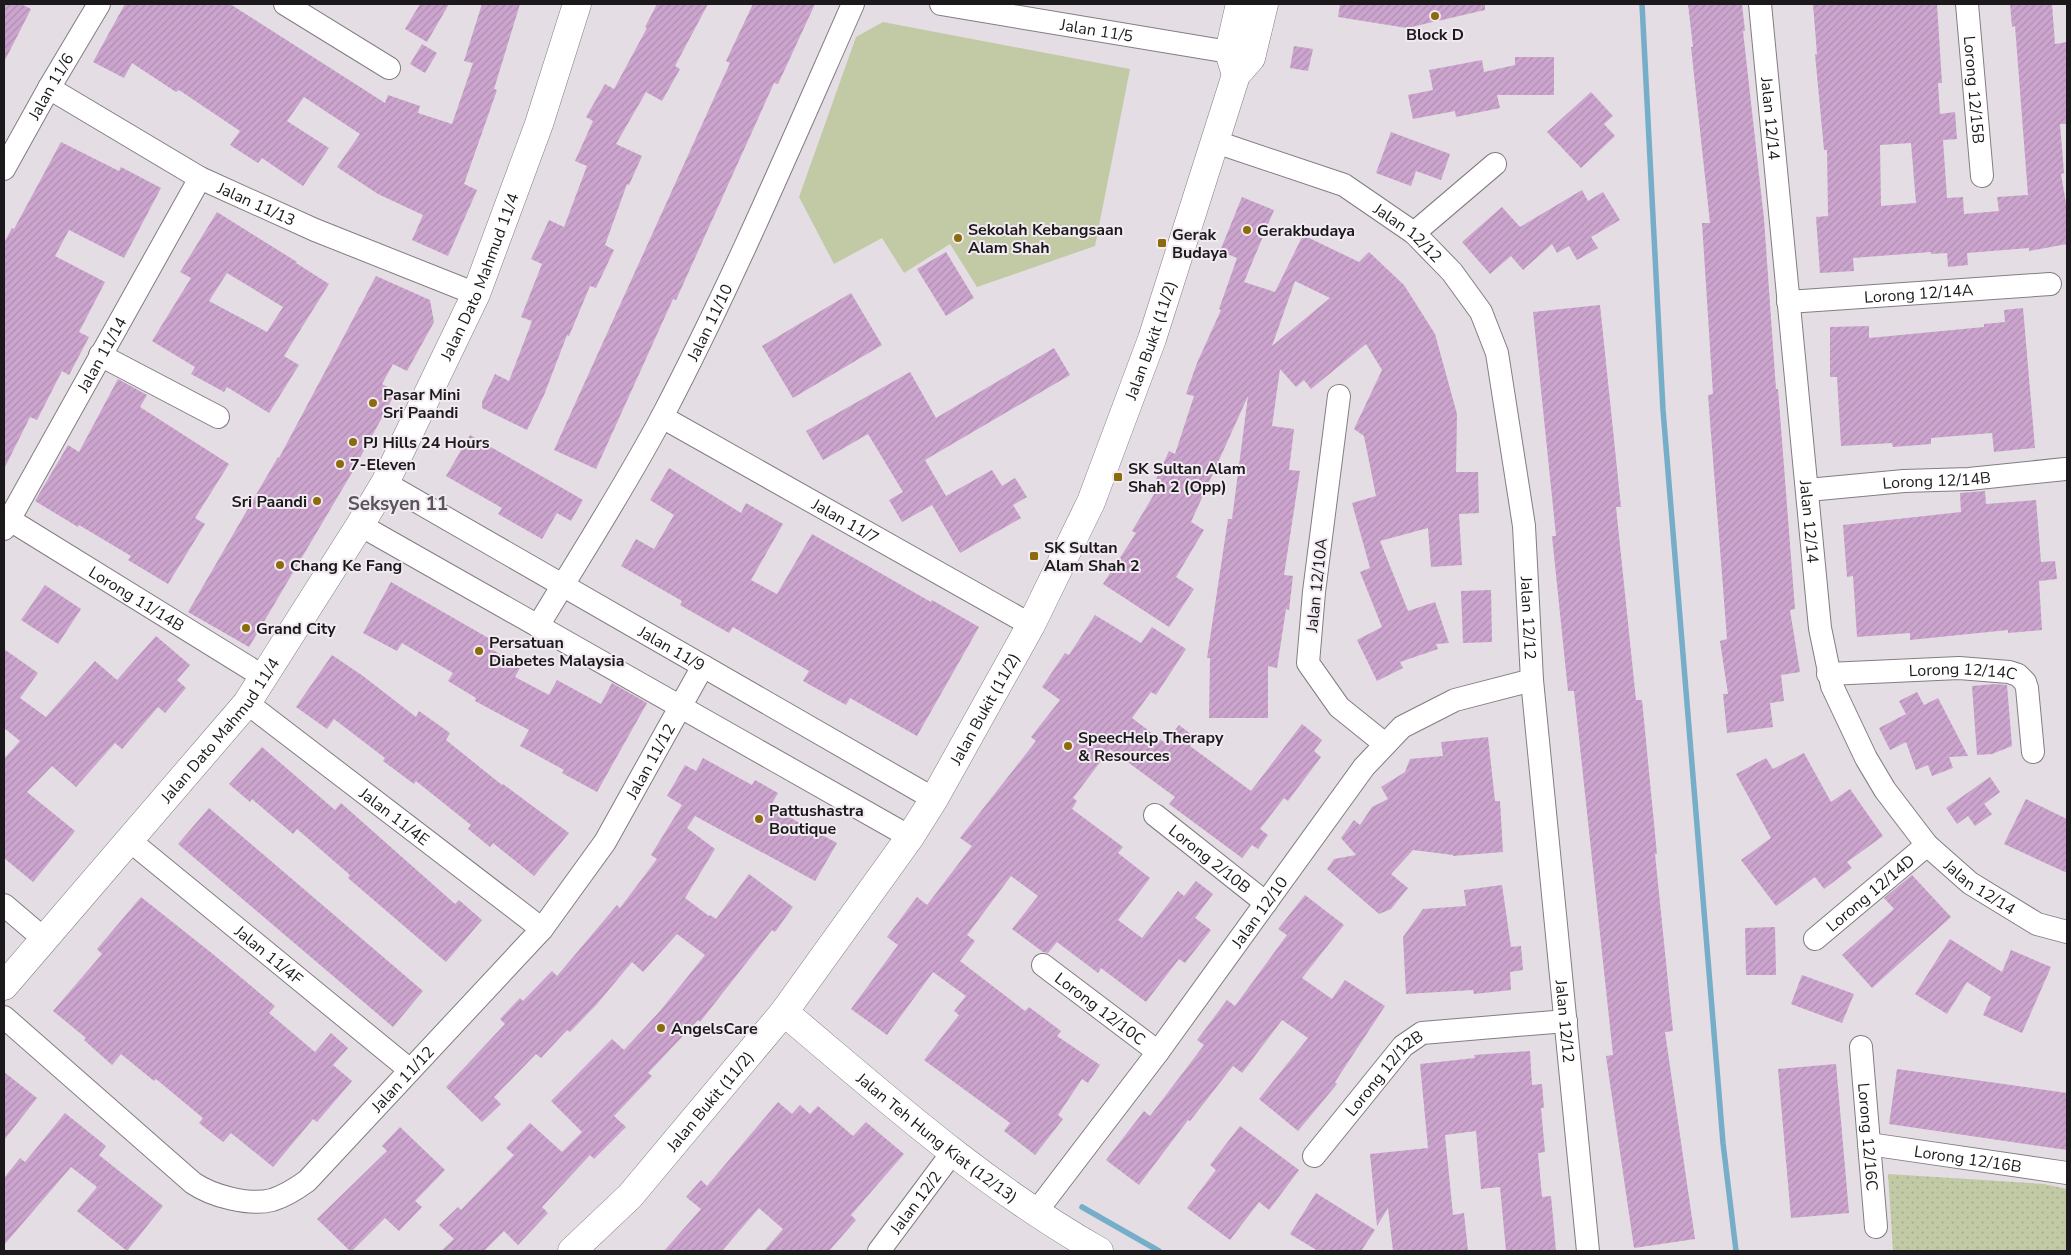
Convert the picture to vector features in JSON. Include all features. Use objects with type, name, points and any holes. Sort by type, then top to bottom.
[{"type":"street","name":"Jalan 11/6","points":[[4,169],[99,4]]},
{"type":"street","points":[[285,4],[389,68]]},
{"type":"street","name":"Jalan Dato Mahmud 11/4","points":[[4,986],[247,703],[360,525],[384,483],[476,294],[539,124],[577,4]]},
{"type":"street","name":"Jalan 11/10","points":[[538,626],[615,500],[662,417],[712,318],[853,4]]},
{"type":"street","name":"Jalan 11/5","points":[[941,4],[1239,61]]},
{"type":"street","name":"Jalan Bukit (11/2)","points":[[1239,61],[1240,4]]},
{"type":"street","name":"Jalan Bukit (11/2)","points":[[572,1251],[630,1196],[784,1012],[910,837],[934,800],[1031,624],[1091,502],[1152,339],[1216,142],[1239,61],[1264,4]]},
{"type":"street","name":"Jalan 12/14","points":[[1760,4],[1820,628],[1828,674],[1837,700],[1866,758],[1885,790],[1927,845],[1970,883],[2037,924],[2067,932]]},
{"type":"street","name":"Lorong 12/15B","points":[[1967,4],[1982,176]]},
{"type":"street","name":"Jalan 11/13","points":[[49,88],[200,178],[315,230],[476,294]]},
{"type":"street","name":"Jalan 12/12","points":[[1216,142],[1344,185],[1414,233],[1452,272],[1481,312],[1497,353],[1524,526],[1532,680],[1588,1251]]},
{"type":"street","points":[[1414,233],[1495,164]]},
{"type":"street","name":"Jalan 11/14","points":[[7,525],[200,178]]},
{"type":"street","name":"Lorong 12/14A","points":[[1788,302],[2050,284]]},
{"type":"street","points":[[100,355],[218,418]]},
{"type":"street","name":"Jalan 12/10A","points":[[1339,396],[1314,592],[1308,663],[1339,707],[1385,744]]},
{"type":"street","name":"Jalan 11/7","points":[[662,417],[1031,624]]},
{"type":"street","name":"Lorong 12/14B","points":[[1808,490],[1969,479],[2065,469]]},
{"type":"street","name":"Jalan 11/9","points":[[384,483],[934,800]]},
{"type":"street","name":"Lorong 11/14B","points":[[7,525],[170,619],[264,677]]},
{"type":"street","points":[[360,525],[910,837]]},
{"type":"street","name":"Jalan 11/12","points":[[4,1017],[193,1184],[216,1195],[242,1200],[270,1201],[284,1196],[307,1181],[542,929],[605,842],[703,666]]},
{"type":"street","name":"Lorong 12/14C","points":[[1828,674],[1959,668],[2009,672],[2025,682],[2027,688],[2033,752]]},
{"type":"street","name":"Jalan 12/10","points":[[1036,1212],[1158,1052],[1364,767],[1385,744],[1402,726],[1455,700],[1532,680]]},
{"type":"street","name":"Jalan 11/4E","points":[[247,703],[542,929]]},
{"type":"street","name":"Lorong 2/10B","points":[[1155,815],[1266,902]]},
{"type":"street","name":"Jalan 11/4F","points":[[130,840],[410,1070]]},
{"type":"street","name":"Lorong 12/14D","points":[[1815,939],[1927,845]]},
{"type":"street","points":[[4,905],[44,939]]},
{"type":"street","name":"Lorong 12/10C","points":[[1043,965],[1158,1052]]},
{"type":"street","name":"Jalan Teh Hung Kiat (12/13)","points":[[784,1012],[952,1153],[1036,1212],[1099,1251]]},
{"type":"street","name":"Lorong 12/12B","points":[[1314,1156],[1403,1046],[1422,1033],[1566,1022]]},
{"type":"street","name":"Lorong 12/16C","points":[[1861,1047],[1876,1227]]},
{"type":"street","name":"Lorong 12/16B","points":[[1869,1144],[2067,1174]]},
{"type":"street","name":"Jalan 12/2","points":[[879,1251],[952,1153]]},
{"type":"green space","points":[[883,22],[1130,69],[1095,246],[977,287],[950,244],[904,273],[882,238],[834,264],[799,197],[856,37]]},
{"type":"green space","points":[[1888,1174],[2044,1184],[2067,1189],[2067,1251],[1893,1251]]},
{"type":"building","points":[[4,4],[21,4],[31,9],[4,62]]},
{"type":"building","points":[[125,4],[230,4],[385,103],[388,95],[420,106],[418,113],[452,124],[473,63],[464,61],[482,4],[520,4],[494,89],[497,90],[464,184],[477,190],[448,256],[412,240],[423,215],[378,194],[337,167],[360,134],[304,97],[287,121],[329,148],[303,186],[262,158],[258,163],[230,145],[240,131],[179,90],[176,92],[132,63],[124,78],[93,62]]},
{"type":"building","points":[[420,4],[449,4],[427,42],[405,29]]},
{"type":"building","points":[[657,4],[708,4],[675,66],[680,69],[662,101],[646,92],[616,144],[642,156],[629,185],[627,184],[605,245],[614,250],[596,288],[590,286],[569,336],[567,335],[544,395],[527,430],[482,408],[482,402],[495,374],[509,381],[532,321],[521,317],[542,264],[531,259],[549,220],[564,227],[587,166],[575,161],[593,121],[586,117],[605,84],[614,89],[647,28],[645,27]]},
{"type":"building","points":[[753,4],[815,4],[778,84],[774,83],[676,300],[673,299],[596,469],[554,450],[730,63],[726,61]]},
{"type":"building","points":[[1340,4],[1485,4],[1485,10],[1407,28],[1338,17]]},
{"type":"building","points":[[1688,4],[1742,4],[1745,31],[1743,31],[1764,219],[1776,389],[1778,389],[1795,609],[1790,610],[1800,672],[1781,675],[1784,701],[1770,703],[1773,727],[1727,733],[1723,694],[1728,694],[1720,641],[1727,639],[1708,395],[1713,394],[1702,223],[1710,223]]},
{"type":"building","points":[[1813,4],[1937,4],[1942,83],[1938,83],[1940,114],[1955,112],[1957,139],[1943,140],[1947,198],[1963,197],[1964,214],[1999,211],[1997,197],[2028,195],[2015,26],[2012,27],[2010,4],[2052,4],[2055,44],[2067,42],[2067,124],[2060,124],[2064,173],[2061,174],[2067,209],[2067,244],[2029,251],[2029,248],[1967,253],[1968,265],[1948,267],[1947,253],[1931,254],[1931,252],[1853,258],[1854,271],[1820,273],[1816,217],[1828,216],[1827,150],[1824,150],[1815,54],[1817,54]],"holes":[[[1911,143],[1916,203],[1881,206],[1880,145]]]},
{"type":"building","points":[[422,44],[437,53],[425,73],[410,64]]},
{"type":"building","points":[[1294,46],[1313,49],[1308,71],[1290,68]]},
{"type":"building","points":[[1515,57],[1554,57],[1554,95],[1497,95],[1500,108],[1456,117],[1455,111],[1413,119],[1408,95],[1433,90],[1429,70],[1482,60],[1484,72],[1515,65]]},
{"type":"building","points":[[1591,92],[1613,116],[1604,124],[1615,136],[1581,168],[1547,132]]},
{"type":"building","points":[[1391,132],[1450,154],[1441,180],[1416,171],[1411,186],[1376,173]]},
{"type":"building","points":[[61,142],[119,171],[121,167],[161,188],[124,258],[69,230],[55,256],[105,282],[79,332],[89,337],[69,375],[62,371],[37,420],[30,417],[4,469],[4,243],[12,228],[14,229]]},
{"type":"building","points":[[1582,190],[1588,201],[1603,192],[1620,220],[1591,237],[1598,248],[1577,260],[1569,246],[1557,253],[1552,244],[1523,270],[1511,256],[1490,274],[1462,242],[1502,207],[1520,227]]},
{"type":"building","points":[[1242,197],[1274,210],[1244,282],[1275,292],[1303,235],[1359,262],[1369,252],[1404,285],[1435,334],[1457,414],[1456,472],[1478,472],[1479,513],[1459,514],[1462,565],[1431,567],[1428,528],[1380,541],[1408,611],[1435,602],[1449,643],[1436,644],[1438,649],[1400,662],[1403,668],[1377,681],[1357,640],[1382,627],[1360,572],[1370,568],[1352,503],[1376,496],[1364,436],[1354,429],[1382,370],[1366,344],[1311,389],[1304,380],[1296,387],[1280,369],[1272,426],[1294,429],[1289,470],[1300,471],[1284,575],[1293,576],[1289,610],[1286,609],[1277,668],[1268,666],[1268,718],[1209,718],[1210,658],[1207,658],[1228,519],[1232,519],[1248,396],[1191,522],[1204,530],[1176,577],[1194,589],[1169,627],[1103,584],[1136,533],[1132,531],[1159,486],[1154,484],[1169,451],[1175,454],[1194,396],[1186,394],[1197,363],[1221,310],[1219,309],[1237,258],[1220,251]],"holes":[[[1295,281],[1330,298],[1272,346]]]},
{"type":"building","points":[[217,212],[329,284],[284,356],[299,365],[269,413],[227,387],[224,392],[191,374],[195,367],[152,341],[191,278],[180,272]],"holes":[[[227,273],[283,307],[267,332],[209,301]]]},
{"type":"building","points":[[946,252],[974,298],[946,316],[917,269]]},
{"type":"building","points":[[376,276],[430,300],[434,322],[407,371],[393,364],[382,384],[396,392],[350,476],[249,647],[188,612],[279,458]]},
{"type":"building","points":[[851,293],[882,345],[793,398],[762,346]]},
{"type":"building","points":[[1600,305],[1621,507],[1616,507],[1636,700],[1642,700],[1673,1031],[1665,1032],[1695,1239],[1634,1248],[1606,1056],[1613,1055],[1574,691],[1568,691],[1552,536],[1556,536],[1533,312]]},
{"type":"building","points":[[2023,308],[2035,448],[1994,452],[1992,433],[1931,438],[1931,444],[1893,447],[1892,443],[1841,446],[1837,377],[1830,377],[1830,327],[1869,326],[1869,338],[1984,327],[1984,324],[2005,322],[2004,310]]},
{"type":"building","points":[[1054,348],[1070,375],[925,460],[946,496],[992,470],[1002,486],[1015,478],[1027,497],[1013,505],[1021,518],[960,553],[932,505],[902,522],[889,500],[903,492],[868,434],[823,460],[806,431],[910,372],[936,418]]},
{"type":"building","points":[[118,379],[147,395],[140,407],[229,464],[195,518],[205,524],[168,584],[128,560],[131,556],[35,501],[68,445],[79,452]]},
{"type":"building","points":[[470,435],[583,500],[571,521],[557,513],[542,539],[498,514],[502,508],[446,476]]},
{"type":"building","points":[[669,468],[741,513],[746,503],[783,524],[751,580],[777,594],[812,534],[931,602],[932,600],[979,627],[917,736],[850,698],[846,705],[803,681],[809,671],[733,627],[729,633],[680,605],[682,601],[621,566],[636,539],[654,549],[674,515],[650,500]]},
{"type":"building","points":[[1985,491],[1986,504],[2036,500],[2041,562],[2055,561],[2057,579],[2039,581],[2042,630],[2008,633],[2008,630],[1910,640],[1910,633],[1857,637],[1853,576],[1847,577],[1843,525],[1961,512],[1960,493]]},
{"type":"building","points":[[391,582],[497,643],[493,650],[521,666],[515,677],[549,695],[557,680],[601,704],[612,683],[647,703],[597,792],[562,773],[564,770],[520,746],[529,730],[475,701],[476,698],[448,681],[453,673],[402,643],[397,651],[363,633]]},
{"type":"building","points":[[45,585],[81,609],[58,644],[21,620]]},
{"type":"building","points":[[1491,590],[1492,642],[1463,643],[1461,591]]},
{"type":"building","points":[[1095,615],[1141,643],[1152,627],[1186,649],[1156,695],[1151,692],[1132,718],[1165,743],[1179,725],[1196,738],[1190,746],[1251,791],[1302,724],[1322,740],[1314,751],[1321,757],[1288,801],[1284,798],[1260,829],[1268,835],[1258,849],[1252,845],[1242,858],[1169,804],[1175,797],[1110,749],[1073,798],[1077,801],[1072,809],[1123,847],[1118,853],[1150,878],[1118,920],[1142,938],[1178,891],[1184,896],[1196,881],[1213,894],[1195,918],[1211,930],[1185,963],[1179,959],[1146,1002],[1101,968],[1098,973],[1057,942],[1048,953],[1043,952],[1012,929],[1038,896],[1011,876],[967,935],[975,941],[960,961],[1025,1011],[1029,1007],[1061,1031],[1057,1036],[1100,1065],[1088,1083],[1082,1079],[1058,1115],[1063,1119],[1035,1155],[1004,1131],[1010,1123],[924,1060],[959,1015],[954,1011],[966,996],[933,972],[887,1035],[851,1009],[898,945],[887,937],[917,897],[927,905],[972,846],[960,838],[1036,741],[1031,737],[1060,700],[1042,687],[1065,653],[1069,655]]},
{"type":"building","points":[[156,636],[190,665],[177,680],[186,688],[165,713],[158,707],[122,749],[115,743],[76,787],[52,766],[27,792],[75,831],[33,882],[4,858],[4,759],[20,741],[4,728],[4,649],[38,673],[20,698],[46,717],[95,661],[117,680]]},
{"type":"building","points":[[332,655],[363,676],[416,717],[419,711],[450,733],[446,740],[502,785],[569,833],[534,876],[493,843],[490,847],[468,829],[471,825],[416,781],[414,784],[383,761],[385,758],[334,719],[327,729],[296,707]]},
{"type":"building","points":[[2007,685],[2012,746],[1992,754],[1977,755],[1972,686]]},
{"type":"building","points":[[1917,692],[1924,705],[1938,698],[1968,756],[1949,757],[1953,768],[1932,776],[1928,765],[1916,770],[1906,742],[1890,750],[1879,728],[1906,714],[1899,701]]},
{"type":"building","points":[[1488,737],[1495,801],[1500,801],[1503,852],[1453,856],[1413,850],[1391,874],[1408,888],[1391,909],[1379,914],[1327,869],[1334,859],[1356,855],[1341,838],[1354,820],[1360,825],[1372,807],[1388,799],[1381,787],[1405,772],[1410,759],[1443,756],[1441,742]]},
{"type":"building","points":[[262,747],[335,810],[341,803],[455,904],[459,900],[482,920],[446,962],[348,878],[350,875],[297,829],[293,834],[252,799],[250,802],[229,784]]},
{"type":"building","points":[[1804,753],[1831,802],[1850,789],[1883,836],[1847,862],[1852,868],[1824,889],[1815,877],[1776,906],[1741,860],[1771,838],[1736,774],[1766,758],[1773,769]]},
{"type":"building","points":[[703,758],[752,785],[755,780],[778,793],[771,805],[788,814],[787,816],[837,843],[815,881],[695,816],[687,828],[715,849],[685,898],[716,919],[749,874],[793,907],[775,932],[772,930],[700,1022],[698,1020],[648,1073],[652,1076],[614,1116],[626,1127],[594,1159],[590,1155],[542,1207],[548,1213],[518,1245],[504,1231],[484,1251],[441,1251],[454,1239],[439,1225],[458,1207],[461,1210],[514,1155],[506,1148],[530,1123],[562,1152],[582,1132],[551,1101],[612,1039],[624,1050],[660,1011],[705,955],[677,934],[643,972],[632,962],[597,1004],[570,1032],[567,1030],[541,1058],[536,1054],[494,1097],[501,1104],[482,1122],[446,1087],[505,1024],[500,1019],[520,998],[523,1001],[552,971],[557,976],[617,905],[620,908],[657,859],[651,855],[682,805],[667,796],[685,765],[696,771]]},
{"type":"building","points":[[1990,777],[2000,792],[1984,804],[1992,814],[1975,826],[1968,816],[1957,824],[1946,808]]},
{"type":"building","points":[[2026,799],[2067,819],[2067,873],[2004,844]]},
{"type":"building","points":[[209,808],[423,991],[393,1027],[178,844]]},
{"type":"building","points":[[1912,875],[1951,917],[1872,988],[1842,955],[1894,909],[1884,898]]},
{"type":"building","points":[[1502,885],[1511,947],[1521,946],[1523,970],[1510,972],[1511,990],[1474,994],[1473,990],[1406,994],[1403,937],[1423,909],[1466,906],[1464,890]]},
{"type":"building","points":[[1305,895],[1344,925],[1302,978],[1332,999],[1345,980],[1385,1006],[1335,1082],[1337,1084],[1298,1131],[1259,1099],[1308,1038],[1282,1020],[1242,1073],[1233,1066],[1190,1121],[1188,1120],[1139,1185],[1106,1160],[1144,1111],[1150,1116],[1204,1045],[1197,1040],[1227,1000],[1235,1006],[1287,935],[1278,929]]},
{"type":"building","points":[[141,897],[275,1006],[269,1013],[315,1052],[331,1033],[348,1048],[333,1065],[352,1081],[317,1122],[313,1119],[273,1167],[231,1133],[223,1142],[199,1123],[203,1118],[156,1079],[154,1081],[121,1054],[112,1065],[84,1040],[86,1038],[53,1011],[102,954],[97,949]]},
{"type":"building","points":[[1775,927],[1776,975],[1746,975],[1745,928]]},
{"type":"building","points":[[1950,939],[2002,972],[2011,950],[2051,967],[2022,1033],[1983,1015],[1991,997],[1967,982],[1947,1014],[1915,994]]},
{"type":"building","points":[[1802,975],[1854,994],[1842,1023],[1791,1004]]},
{"type":"building","points":[[1530,1051],[1532,1085],[1542,1084],[1544,1108],[1541,1108],[1545,1152],[1538,1153],[1542,1197],[1551,1196],[1556,1251],[1506,1251],[1500,1187],[1481,1189],[1476,1131],[1445,1135],[1453,1215],[1464,1213],[1468,1251],[1393,1251],[1388,1208],[1377,1226],[1370,1154],[1428,1148],[1420,1064],[1475,1058],[1474,1055]]},
{"type":"building","points":[[1836,1064],[1849,1213],[1791,1218],[1778,1069]]},
{"type":"building","points":[[1897,1069],[2067,1093],[2067,1150],[1889,1124]]},
{"type":"building","points":[[4,1072],[37,1098],[4,1140]]},
{"type":"building","points":[[778,1102],[792,1114],[800,1105],[810,1114],[818,1106],[853,1136],[866,1122],[904,1154],[851,1215],[856,1220],[829,1251],[764,1251],[783,1229],[759,1208],[722,1251],[664,1251],[701,1209],[686,1197],[701,1180],[707,1186]]},
{"type":"building","points":[[65,1113],[106,1146],[99,1155],[163,1206],[127,1251],[77,1211],[97,1187],[71,1167],[4,1245],[4,1178],[20,1158],[25,1162]]},
{"type":"building","points":[[1240,1126],[1299,1170],[1269,1210],[1259,1202],[1230,1240],[1187,1208],[1216,1170],[1210,1165]]},
{"type":"building","points":[[400,1127],[445,1170],[415,1201],[422,1207],[399,1231],[385,1218],[350,1251],[317,1219],[387,1151],[382,1146]]},
{"type":"building","points":[[1316,1193],[1375,1230],[1361,1251],[1318,1251],[1290,1234]]},
{"type":"waterway","points":[[1642,4],[1663,410],[1723,1143],[1736,1251]]},
{"type":"waterway","points":[[1082,1207],[1159,1251]]},
{"type":"place","name":"Block D","points":[[1435,16]]},
{"type":"place","name":"Gerakbudaya","points":[[1247,230]]},
{"type":"place","name":"Sekolah Kebangsaan Alam Shah","points":[[958,238]]},
{"type":"place","name":"Gerak Budaya","points":[[1162,243]]},
{"type":"place","name":"Pasar Mini Sri Paandi","points":[[373,403]]},
{"type":"place","name":"PJ Hills 24 Hours","points":[[353,442]]},
{"type":"place","name":"7-Eleven","points":[[340,464]]},
{"type":"place","name":"SK Sultan Alam Shah 2 (Opp)","points":[[1118,477]]},
{"type":"place","name":"Sri Paandi","points":[[317,501]]},
{"type":"place","name":"SK Sultan Alam Shah 2","points":[[1034,556]]},
{"type":"place","name":"Chang Ke Fang","points":[[280,565]]},
{"type":"place","name":"Grand City","points":[[246,628]]},
{"type":"place","name":"Persatuan Diabetes Malaysia","points":[[479,651]]},
{"type":"place","name":"SpeecHelp Therapy & Resources","points":[[1068,746]]},
{"type":"place","name":"Pattushastra Boutique","points":[[759,819]]},
{"type":"place","name":"AngelsCare","points":[[661,1028]]},
{"type":"district","name":"Seksyen 11","points":[[398,503]]}]
